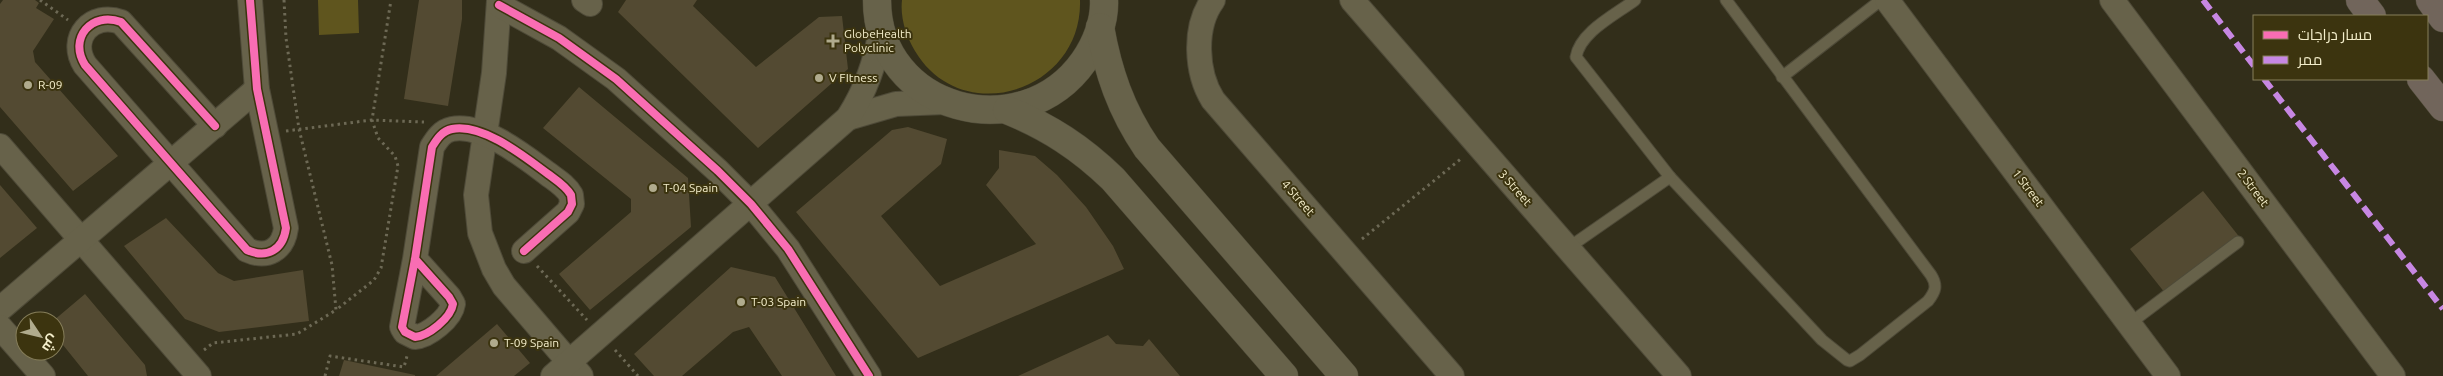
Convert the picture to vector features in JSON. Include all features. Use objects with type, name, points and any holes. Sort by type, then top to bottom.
[{"type":"highway","points":[[2360,0],[2371,15]]},
{"type":"highway","points":[[2430,0],[2443,18]]},
{"type":"highway","points":[[2422,80],[2443,107]]},
{"type":"street","points":[[214,126],[121,22],[113,19],[96,20],[84,31],[79,45],[82,59],[86,65],[247,250],[256,254],[273,252],[280,246],[286,228],[257,89],[250,0]]},
{"type":"street","points":[[869,376],[788,248],[751,204],[685,140],[616,79],[559,38],[499,3],[494,72],[476,195],[480,234],[486,252],[504,286],[567,371],[601,334],[751,204],[848,118],[867,84],[878,48],[881,29],[878,0]]},
{"type":"street","points":[[881,29],[891,52],[905,73],[923,89],[945,102],[972,109],[1008,110],[1040,99],[1056,90],[1075,73],[1090,51],[1100,27],[1104,0]]},
{"type":"street","name":"4 Street","points":[[1213,0],[1204,16],[1201,28],[1200,68],[1206,89],[1212,100],[1452,376]]},
{"type":"street","name":"3 Street","points":[[1352,0],[1679,376]]},
{"type":"street","name":"1 Street","points":[[1887,0],[2168,376]]},
{"type":"street","name":"2 Street","points":[[2112,0],[2394,376]]},
{"type":"street","points":[[1100,27],[1111,78],[1128,119],[1146,148],[1344,376]]},
{"type":"street","points":[[0,309],[257,89]]},
{"type":"street","points":[[848,118],[896,104],[945,102]]},
{"type":"street","points":[[1008,110],[1037,122],[1064,138],[1090,157],[1113,179],[1284,376]]},
{"type":"street","points":[[416,259],[453,304],[449,314],[426,334],[415,337],[409,335],[402,327],[416,259],[432,147],[441,135],[454,129],[484,134],[529,160],[571,194],[572,204],[568,212],[524,251]]},
{"type":"street","points":[[0,146],[194,370]]},
{"type":"street","points":[[0,327],[43,376]]},
{"type":"lane","points":[[1635,0],[1583,39],[1576,57],[1584,70],[1670,177],[1822,340],[1850,361],[1860,356],[1928,301],[1934,293],[1935,281],[1726,0]]},
{"type":"lane","points":[[1782,77],[1882,0]]},
{"type":"lane","points":[[1568,248],[1670,177]]},
{"type":"lane","points":[[2129,324],[2238,242]]},
{"type":"path","points":[[40,0],[84,31]]},
{"type":"path","points":[[284,0],[286,38],[299,129],[332,265],[336,310]]},
{"type":"path","points":[[194,370],[213,343],[297,334],[336,310],[374,280],[381,268],[398,166],[395,156],[378,138],[372,120],[391,0]]},
{"type":"path","points":[[266,134],[372,120],[417,120],[454,129]]},
{"type":"path","points":[[1345,253],[1478,145]]},
{"type":"path","points":[[524,251],[638,376]]},
{"type":"path","points":[[325,376],[330,356],[404,367],[415,337]]},
{"type":"shaded area","points":[[318,0],[358,0],[359,33],[319,35]]},
{"type":"shaded area","points":[[902,0],[1080,0],[1076,32],[1062,57],[1042,77],[1016,89],[989,94],[961,89],[936,75],[915,51],[909,39],[904,27]]},
{"type":"building","name":"R-09","points":[[3,0],[35,0],[39,3],[36,8],[54,19],[33,51],[35,62],[118,156],[73,191],[0,107],[0,4]]},
{"type":"building","points":[[419,0],[462,0],[462,19],[448,106],[404,99]]},
{"type":"building","points":[[626,0],[697,0],[693,6],[756,67],[819,17],[842,16],[848,69],[758,148],[618,12]]},
{"type":"building","name":"T-04 Spain","points":[[579,87],[688,178],[691,227],[590,310],[559,274],[631,212],[631,199],[543,128]]},
{"type":"building","points":[[908,127],[947,139],[941,164],[881,216],[940,286],[1036,244],[986,185],[999,168],[999,150],[1035,156],[1057,175],[1086,207],[1113,246],[1124,269],[918,358],[796,212],[892,130]]},
{"type":"building","points":[[0,185],[37,228],[0,258]]},
{"type":"building","points":[[2203,191],[2241,239],[2169,298],[2130,249]]},
{"type":"building","points":[[166,218],[218,273],[234,281],[303,270],[309,321],[219,332],[185,319],[124,246]]},
{"type":"building","name":"T-03 Spain","points":[[731,267],[775,277],[836,376],[782,376],[749,327],[733,332],[682,376],[654,376],[634,354]]},
{"type":"building","points":[[85,294],[145,365],[147,376],[88,376],[65,347],[65,311]]},
{"type":"building","name":"T-09 Spain","points":[[497,324],[530,363],[514,376],[436,376]]},
{"type":"building","points":[[1108,335],[1116,344],[1143,346],[1149,339],[1180,376],[1018,376]]},
{"type":"building","points":[[344,360],[415,375],[415,376],[339,376]]},
{"type":"marked path","points":[[2203,0],[2253,65]]},
{"type":"marked path","points":[[2265,80],[2443,309]]},
{"type":"cycle path","points":[[215,126],[121,22],[101,20],[86,29],[81,37],[79,45],[80,55],[85,65],[247,250],[254,253],[267,253],[278,247],[286,228],[257,89],[250,0]]},
{"type":"cycle path","points":[[499,5],[559,38],[616,79],[718,171],[751,204],[788,249],[869,376]]},
{"type":"cycle path","points":[[415,259],[453,304],[444,320],[432,330],[415,337],[405,332],[402,327],[415,259],[432,147],[443,133],[452,129],[477,131],[503,143],[557,181],[571,195],[572,204],[568,212],[524,251]]},
{"type":"place","name":"GlobeHealth Polyclinic","points":[[833,41]]},
{"type":"place","name":"V FItness","points":[[819,78]]},
{"type":"place","name":"R-09","points":[[28,85]]},
{"type":"place","name":"T-04 Spain","points":[[653,188]]},
{"type":"place","name":"T-03 Spain","points":[[741,302]]},
{"type":"place","name":"T-09 Spain","points":[[494,343]]}]
